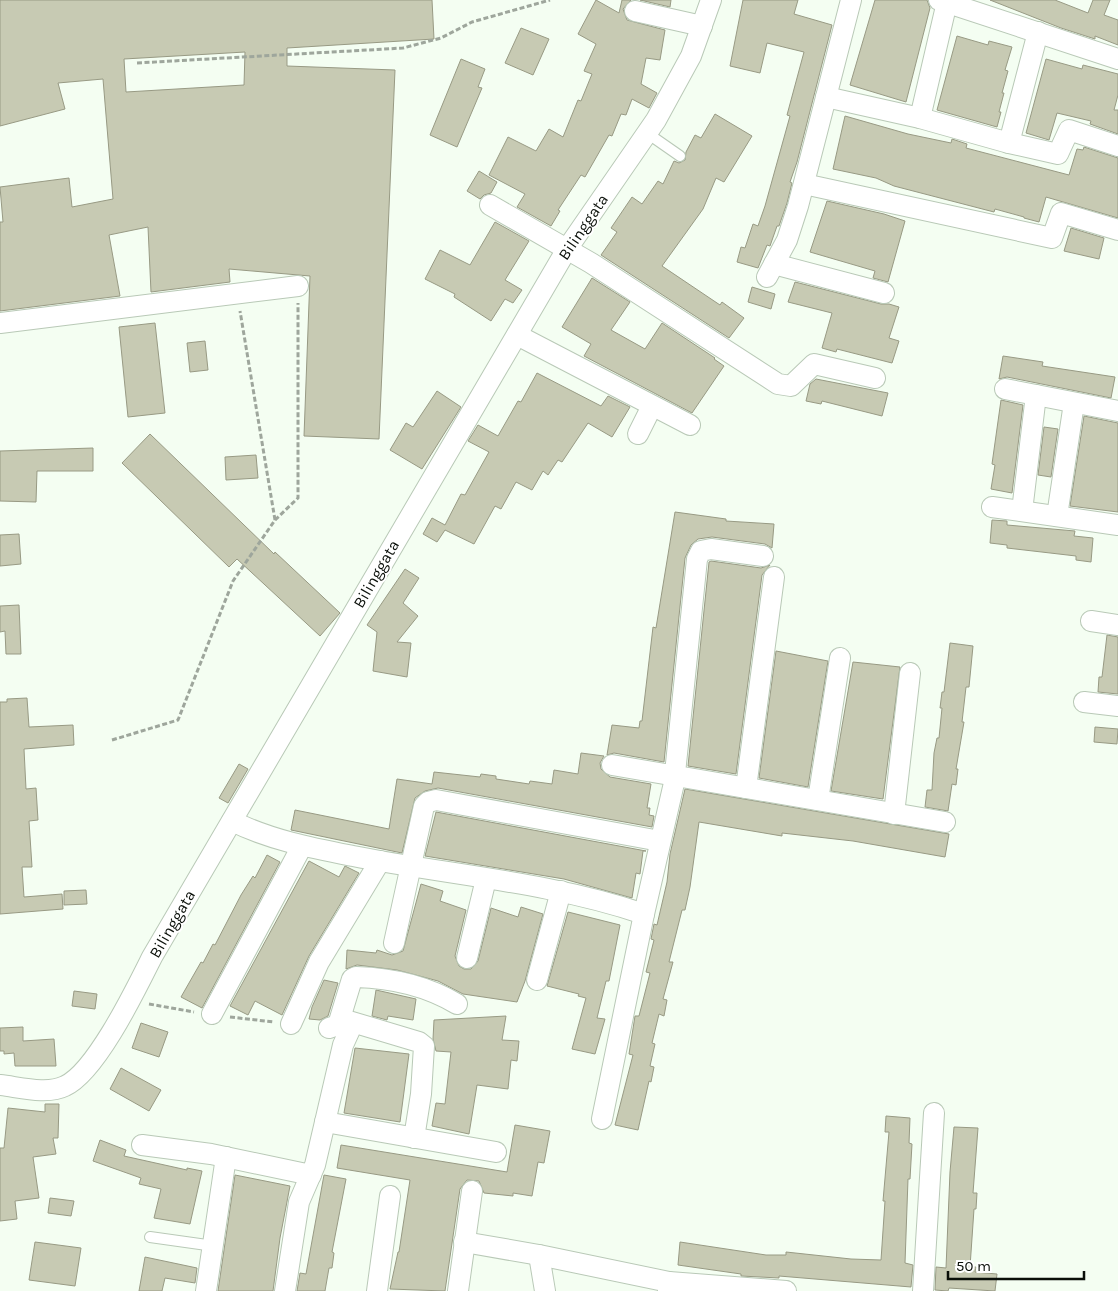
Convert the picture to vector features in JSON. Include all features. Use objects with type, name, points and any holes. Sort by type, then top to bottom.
[{"type":"street","name":"Bilinggata","points":[[0,1085],[51,1090],[64,1087],[86,1070],[130,999],[152,957],[238,824],[524,340],[653,138],[702,26],[710,0]]},
{"type":"street","points":[[851,0],[804,184],[787,240],[770,271],[884,293]]},
{"type":"street","points":[[920,118],[943,1],[1118,59]]},
{"type":"street","points":[[635,12],[702,26]]},
{"type":"street","points":[[1009,143],[1038,32]]},
{"type":"street","points":[[826,98],[920,118],[1009,143],[1058,154],[1069,130],[1118,146]]},
{"type":"street","points":[[804,184],[1052,238],[1061,213],[1118,230]]},
{"type":"street","points":[[490,205],[579,256],[778,384],[791,386],[808,367],[814,364],[875,378]]},
{"type":"street","points":[[0,323],[298,286]]},
{"type":"street","points":[[524,340],[690,425]]},
{"type":"street","points":[[1005,389],[1118,411]]},
{"type":"street","points":[[1022,511],[1036,395]]},
{"type":"street","points":[[1057,516],[1074,403]]},
{"type":"street","points":[[638,434],[652,406]]},
{"type":"street","points":[[992,507],[1118,525]]},
{"type":"street","points":[[602,1119],[674,775],[696,559],[701,551],[711,549],[763,556]]},
{"type":"street","points":[[746,788],[774,577]]},
{"type":"street","points":[[1092,621],[1118,625]]},
{"type":"street","points":[[818,800],[840,658]]},
{"type":"street","points":[[894,814],[910,673]]},
{"type":"street","points":[[1084,702],[1118,706]]},
{"type":"street","points":[[612,765],[945,822]]},
{"type":"street","points":[[394,943],[424,806],[428,802],[436,800],[660,841]]},
{"type":"street","points":[[238,824],[302,846],[561,891],[617,904],[644,914]]},
{"type":"street","points":[[212,1014],[302,846]]},
{"type":"street","points":[[291,1024],[319,962],[380,861]]},
{"type":"street","points":[[467,958],[486,879]]},
{"type":"street","points":[[537,980],[561,891]]},
{"type":"street","points":[[285,1291],[299,1202],[311,1175],[343,1045],[341,1023],[352,979],[356,977],[388,980],[419,986],[457,1004]]},
{"type":"street","points":[[341,1023],[419,1042],[424,1046],[421,1094],[414,1138]]},
{"type":"street","points":[[923,1291],[934,1113]]},
{"type":"street","points":[[325,1122],[496,1152]]},
{"type":"street","points":[[142,1145],[226,1157],[311,1175]]},
{"type":"street","points":[[206,1291],[226,1157]]},
{"type":"street","points":[[458,1291],[472,1191]]},
{"type":"street","points":[[377,1291],[390,1196]]},
{"type":"street","points":[[464,1242],[539,1255],[669,1286],[786,1291]]},
{"type":"street","points":[[539,1255],[545,1291]]},
{"type":"lane","points":[[653,138],[680,156]]},
{"type":"lane","points":[[150,1237],[214,1246]]},
{"type":"path","points":[[137,63],[404,48],[441,38],[472,22],[550,0]]},
{"type":"path","points":[[112,740],[178,720],[233,581],[275,520],[298,498],[298,286]]},
{"type":"path","points":[[237,294],[275,520]]},
{"type":"path","points":[[152,1004],[291,1024]]},
{"type":"building","points":[[0,0],[432,0],[434,39],[287,48],[287,66],[395,70],[379,439],[304,436],[310,276],[229,269],[230,282],[151,292],[148,227],[109,235],[120,296],[0,311],[0,222],[3,222],[0,187],[69,178],[72,207],[113,199],[103,79],[58,83],[65,109],[0,126]],"holes":[[[245,52],[244,85],[126,92],[124,59]]]},
{"type":"building","points":[[596,0],[619,13],[622,0],[631,0],[623,9],[627,20],[665,30],[660,60],[646,58],[641,84],[657,93],[649,108],[632,99],[626,115],[621,114],[612,136],[609,135],[585,177],[581,175],[558,210],[560,211],[551,226],[517,207],[525,194],[489,175],[508,137],[536,151],[549,129],[563,137],[578,100],[581,101],[592,74],[584,71],[596,44],[578,34]]},
{"type":"building","points":[[640,0],[671,0],[670,7]]},
{"type":"building","points":[[743,0],[798,0],[794,14],[832,25],[797,162],[790,182],[792,183],[787,203],[779,226],[777,226],[770,246],[767,245],[758,268],[737,262],[741,247],[745,248],[753,224],[758,226],[765,206],[790,116],[787,115],[804,52],[767,43],[760,73],[730,66]]},
{"type":"building","points":[[875,0],[927,0],[930,8],[906,102],[850,85]]},
{"type":"building","points":[[990,0],[1055,0],[1088,13],[1093,0],[1110,0],[1104,15],[1118,20],[1118,45],[1095,36],[1095,39],[1061,28]]},
{"type":"building","points":[[521,28],[549,39],[533,75],[505,63]]},
{"type":"building","points":[[957,36],[988,45],[989,41],[1012,47],[1005,70],[1008,71],[1002,93],[1004,93],[997,127],[937,110]]},
{"type":"building","points":[[461,59],[485,69],[478,87],[482,88],[457,147],[430,135]]},
{"type":"building","points":[[1046,59],[1082,69],[1083,65],[1118,74],[1118,95],[1114,110],[1118,110],[1118,134],[1090,124],[1091,121],[1057,113],[1049,140],[1026,133]]},
{"type":"building","points":[[715,114],[752,136],[724,182],[716,178],[703,209],[662,266],[720,305],[722,302],[744,318],[729,338],[601,255],[617,232],[611,228],[632,197],[642,204],[658,181],[663,184],[674,161],[679,163],[685,160],[686,152],[695,135],[701,138]]},
{"type":"building","points":[[845,116],[908,134],[951,143],[952,139],[967,144],[966,148],[1069,175],[1077,149],[1083,150],[1084,147],[1118,158],[1118,218],[1046,197],[1039,222],[995,209],[994,212],[894,186],[876,178],[833,169]]},
{"type":"building","points":[[479,171],[497,182],[491,193],[484,195],[480,199],[467,191]]},
{"type":"building","points":[[827,201],[884,214],[905,221],[888,282],[873,278],[875,271],[810,252]]},
{"type":"building","points":[[495,222],[529,241],[505,280],[522,290],[513,303],[505,299],[491,321],[454,297],[455,294],[425,279],[440,250],[470,265]]},
{"type":"building","points":[[1071,228],[1104,238],[1099,259],[1064,251]]},
{"type":"building","points":[[592,278],[630,302],[611,330],[645,349],[662,323],[724,366],[692,413],[584,356],[591,344],[562,327]]},
{"type":"building","points":[[795,282],[899,307],[889,338],[899,341],[892,363],[837,349],[836,352],[822,348],[832,313],[788,302]]},
{"type":"building","points":[[752,287],[775,294],[771,309],[748,302]]},
{"type":"building","points":[[155,323],[165,413],[128,417],[119,327]]},
{"type":"building","points":[[205,341],[208,370],[190,372],[187,343]]},
{"type":"building","points":[[1003,356],[1043,362],[1042,366],[1115,377],[1111,398],[1007,377],[999,379]]},
{"type":"building","points":[[537,373],[601,406],[608,396],[630,407],[612,437],[588,423],[562,462],[558,460],[548,475],[543,471],[532,490],[516,482],[501,509],[495,506],[474,544],[445,530],[437,542],[423,534],[432,518],[445,525],[461,494],[465,495],[489,452],[468,441],[478,425],[498,436],[518,401],[521,402]]},
{"type":"building","points":[[816,379],[888,393],[882,416],[822,401],[821,404],[806,401],[810,384]]},
{"type":"building","points":[[437,391],[461,407],[422,469],[390,450],[406,423],[413,427]]},
{"type":"building","points":[[1001,400],[1023,405],[1012,493],[991,489],[995,465],[992,464]]},
{"type":"building","points":[[1084,416],[1118,423],[1118,512],[1070,506]]},
{"type":"building","points":[[1044,427],[1058,429],[1051,477],[1038,475]]},
{"type":"building","points":[[150,434],[274,554],[275,552],[340,613],[320,636],[237,559],[229,567],[122,463]]},
{"type":"building","points":[[93,448],[93,471],[37,471],[36,502],[0,501],[0,451]]},
{"type":"building","points":[[256,455],[258,478],[226,480],[225,457]]},
{"type":"building","points":[[675,512],[726,519],[726,521],[774,524],[772,548],[765,544],[712,537],[698,539],[691,545],[685,558],[664,762],[614,753],[607,755],[612,725],[639,728],[640,721],[642,721],[653,627],[656,628]]},
{"type":"building","points":[[992,520],[1007,521],[1007,525],[1075,531],[1074,536],[1093,538],[1091,562],[1076,560],[1076,556],[1007,548],[1007,545],[990,543]]},
{"type":"building","points":[[19,534],[21,564],[0,566],[0,535]]},
{"type":"building","points":[[709,562],[761,568],[770,565],[762,575],[736,774],[688,766]]},
{"type":"building","points":[[405,569],[419,578],[403,603],[418,616],[397,642],[411,643],[407,677],[373,671],[377,632],[367,625]]},
{"type":"building","points":[[19,605],[21,654],[6,654],[5,631],[0,632],[0,606]]},
{"type":"building","points":[[1107,635],[1118,637],[1118,694],[1098,692],[1099,677],[1102,677]]},
{"type":"building","points":[[950,643],[973,646],[969,687],[966,687],[962,722],[964,722],[956,769],[958,769],[956,785],[952,784],[948,811],[925,807],[927,790],[932,790],[934,753],[937,738],[939,738],[942,708],[940,708],[942,692],[944,692]]},
{"type":"building","points":[[776,651],[828,661],[808,787],[759,778]]},
{"type":"building","points":[[853,662],[900,667],[883,799],[831,791]]},
{"type":"building","points":[[27,698],[29,727],[73,725],[74,745],[24,749],[26,789],[36,788],[38,820],[29,821],[32,867],[22,867],[24,897],[62,894],[63,909],[0,914],[0,702],[7,702],[7,699]]},
{"type":"building","points":[[1095,727],[1118,729],[1117,744],[1094,742]]},
{"type":"building","points":[[581,753],[604,756],[600,763],[601,769],[610,777],[651,784],[647,808],[650,808],[649,815],[654,816],[652,827],[438,788],[425,791],[415,798],[402,853],[291,830],[295,810],[389,829],[397,779],[432,784],[434,772],[480,777],[481,774],[496,776],[496,779],[529,784],[530,781],[552,784],[554,770],[578,774]]},
{"type":"building","points":[[239,764],[248,769],[228,803],[219,798]]},
{"type":"building","points":[[685,789],[949,834],[945,857],[853,841],[782,833],[782,836],[699,822],[690,887],[685,910],[682,910],[669,962],[673,962],[663,999],[667,1000],[664,1016],[659,1014],[652,1043],[655,1044],[650,1066],[654,1067],[638,1130],[615,1125],[633,1055],[629,1054],[635,1016],[639,1016],[650,973],[646,972],[654,940],[651,939],[654,924],[657,925],[667,882],[670,854]]},
{"type":"building","points":[[436,812],[646,851],[643,851],[640,874],[636,873],[632,898],[564,879],[425,856]]},
{"type":"building","points":[[267,855],[280,862],[202,1008],[181,997],[201,962],[203,963],[213,944],[215,945],[241,895],[253,876],[255,878]]},
{"type":"building","points":[[309,861],[339,877],[345,866],[359,873],[309,956],[282,1015],[255,1001],[248,1015],[230,1006]]},
{"type":"building","points":[[421,884],[443,891],[440,901],[466,910],[455,956],[459,966],[464,969],[471,969],[478,961],[491,908],[518,917],[521,907],[543,914],[525,981],[517,1002],[463,994],[438,981],[397,970],[357,965],[346,969],[347,950],[376,953],[377,950],[392,955],[403,951]]},
{"type":"building","points":[[86,890],[87,904],[64,905],[64,891]]},
{"type":"building","points":[[568,912],[620,925],[609,981],[606,981],[597,1018],[605,1019],[595,1054],[572,1049],[586,998],[578,996],[579,994],[547,986]]},
{"type":"building","points":[[324,980],[338,983],[328,1016],[320,1020],[309,1019],[312,1007]]},
{"type":"building","points":[[376,990],[416,999],[413,1020],[388,1016],[387,1020],[372,1016]]},
{"type":"building","points":[[74,991],[97,994],[95,1009],[72,1006]]},
{"type":"building","points":[[506,1016],[502,1040],[519,1041],[517,1061],[511,1060],[508,1089],[477,1085],[469,1134],[432,1126],[436,1103],[445,1104],[451,1052],[436,1051],[433,1039],[434,1020]]},
{"type":"building","points":[[141,1023],[168,1032],[159,1057],[132,1048]]},
{"type":"building","points":[[23,1027],[23,1041],[54,1039],[56,1066],[15,1066],[14,1053],[4,1054],[4,1051],[0,1051],[0,1028]]},
{"type":"building","points":[[355,1048],[409,1054],[400,1122],[344,1113]]},
{"type":"building","points":[[121,1068],[161,1090],[149,1111],[110,1089]]},
{"type":"building","points":[[45,1104],[59,1104],[58,1138],[53,1138],[56,1154],[33,1157],[39,1198],[15,1201],[17,1219],[0,1221],[0,1148],[4,1148],[8,1108],[45,1112]]},
{"type":"building","points":[[886,1116],[910,1118],[909,1143],[912,1144],[910,1179],[908,1179],[905,1263],[913,1265],[911,1287],[779,1276],[779,1278],[741,1276],[741,1274],[678,1265],[680,1242],[766,1255],[786,1255],[786,1252],[851,1259],[881,1260],[885,1201],[883,1201],[889,1132],[885,1132]]},
{"type":"building","points":[[515,1125],[550,1131],[544,1163],[538,1162],[532,1196],[513,1193],[513,1196],[484,1193],[479,1181],[467,1180],[460,1189],[445,1291],[390,1289],[399,1252],[410,1180],[337,1168],[341,1145],[507,1172]]},
{"type":"building","points":[[954,1127],[978,1128],[973,1193],[977,1193],[970,1267],[976,1267],[975,1272],[997,1274],[995,1291],[949,1288],[948,1291],[935,1290],[936,1267],[946,1268]]},
{"type":"building","points":[[100,1140],[126,1150],[124,1156],[187,1170],[187,1168],[202,1171],[190,1224],[154,1218],[161,1189],[139,1184],[141,1178],[93,1161]]},
{"type":"building","points":[[235,1175],[290,1186],[280,1238],[273,1291],[218,1291]]},
{"type":"building","points":[[324,1175],[346,1179],[332,1252],[334,1253],[332,1268],[329,1268],[325,1291],[297,1291],[300,1273],[306,1274]]},
{"type":"building","points":[[50,1198],[74,1201],[71,1216],[48,1213]]},
{"type":"building","points":[[35,1242],[81,1248],[75,1286],[29,1280]]},
{"type":"building","points":[[145,1257],[197,1268],[195,1283],[165,1278],[162,1291],[139,1291]]}]
